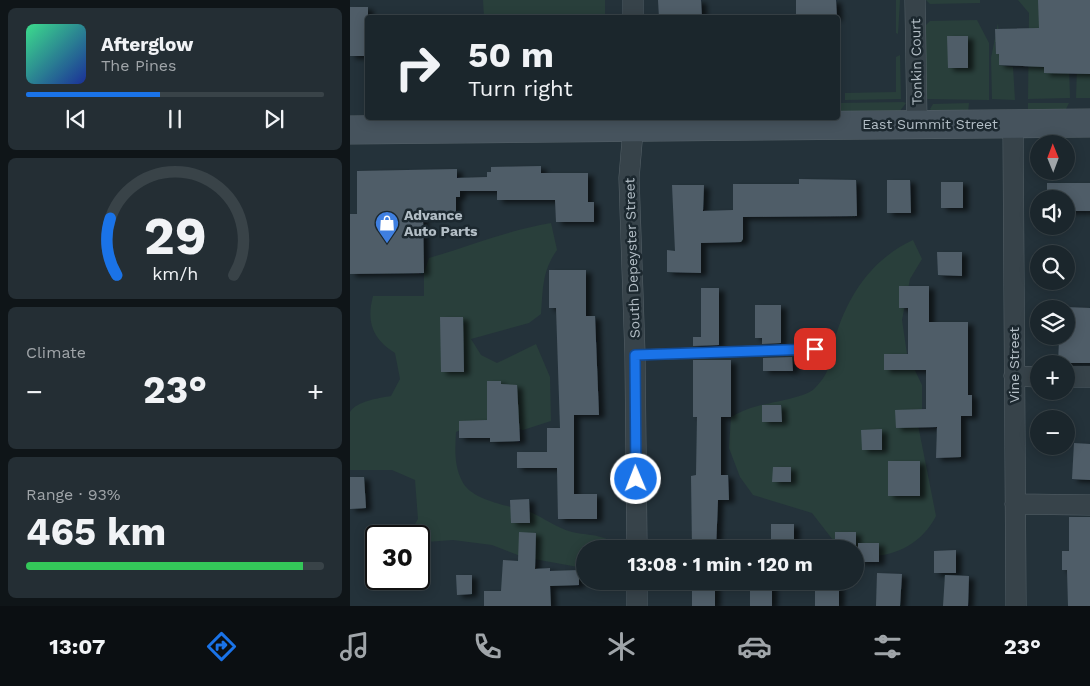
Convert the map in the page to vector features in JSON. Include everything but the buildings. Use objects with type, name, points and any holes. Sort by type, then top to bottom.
[{"type":"street","points":[[633,0],[633,15]]},
{"type":"street","name":"Tonkin Court","points":[[915,0],[917,124]]},
{"type":"street","name":"East Summit Street","points":[[350,130],[634,122],[1090,123]]},
{"type":"street","name":"South Depeyster Street","points":[[634,122],[629,178],[635,355],[637,540]]},
{"type":"street","name":"Vine Street","points":[[1013,124],[1016,606]]},
{"type":"street","points":[[1014,376],[1030,377]]},
{"type":"street","points":[[1075,377],[1090,377]]},
{"type":"street","points":[[1015,504],[1090,505]]},
{"type":"street","points":[[637,590],[638,606]]},
{"type":"lane","points":[[635,355],[815,349]]},
{"type":"green space","points":[[483,0],[605,0],[605,15],[484,15]]},
{"type":"green space","points":[[896,0],[900,0],[898,34],[896,33]]},
{"type":"green space","points":[[926,0],[980,0],[980,3],[930,4]]},
{"type":"green space","points":[[1018,0],[1045,0],[1044,73],[1065,73],[1069,66],[1070,98],[1028,99],[1029,13]]},
{"type":"green space","points":[[1090,16],[1090,98],[1076,98],[1077,66]]},
{"type":"green space","points":[[977,20],[989,43],[989,100],[926,99],[926,25],[930,21]]},
{"type":"green space","points":[[998,23],[999,42],[995,42],[996,53],[999,54],[999,65],[1013,67],[1015,100],[992,99],[991,58]]},
{"type":"green space","points":[[900,55],[901,99],[845,100],[845,93],[896,92],[896,57]]},
{"type":"green space","points":[[840,103],[906,103],[899,112],[840,114]]},
{"type":"green space","points":[[969,103],[968,113],[932,111],[930,109],[933,104]]},
{"type":"green space","points":[[1028,103],[1069,103],[1065,111],[1028,111]]},
{"type":"green space","points":[[551,223],[557,250],[548,265],[546,273],[541,314],[529,323],[471,339],[481,355],[497,363],[536,344],[550,377],[551,421],[523,430],[482,420],[456,432],[456,457],[462,481],[467,488],[482,498],[530,512],[566,530],[609,540],[576,540],[576,567],[523,557],[492,545],[453,540],[430,542],[430,525],[414,525],[418,519],[415,480],[392,470],[350,470],[350,412],[353,408],[363,403],[391,396],[400,379],[395,353],[381,342],[373,329],[370,314],[373,296],[424,296],[424,273],[429,258],[535,226]]},
{"type":"green space","points":[[913,240],[922,259],[910,279],[902,320],[907,354],[922,385],[922,409],[918,425],[936,516],[922,536],[902,549],[879,556],[864,556],[864,540],[833,540],[812,513],[753,495],[740,477],[729,448],[731,417],[748,409],[801,396],[814,389],[825,376],[840,322],[855,293],[874,268],[898,248]]},
{"type":"place","name":"Advance Auto Parts","points":[[387,244]]},
{"type":"route","points":[[636,479],[635,355],[815,349]]}]
